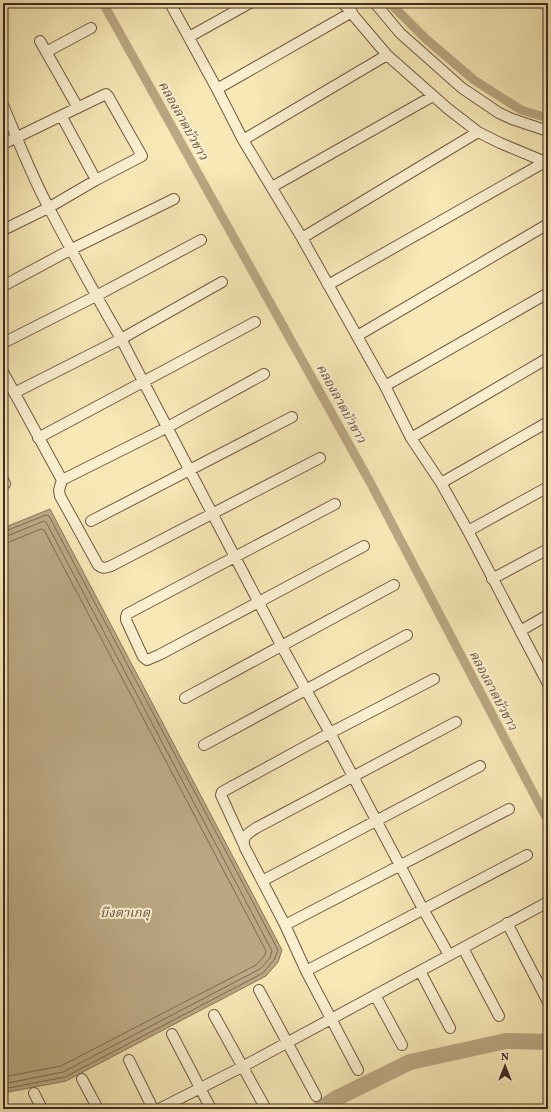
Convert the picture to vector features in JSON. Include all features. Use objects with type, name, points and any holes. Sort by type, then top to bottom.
[{"type":"street","points":[[170,3],[217,88],[243,140],[302,238],[385,386],[410,438],[441,483],[468,531],[547,681]]},
{"type":"street","points":[[189,37],[250,3]]},
{"type":"street","points":[[343,3],[387,55],[433,96],[478,132],[546,162]]},
{"type":"street","points":[[375,3],[400,33],[462,88],[512,119],[548,131]]},
{"type":"street","points":[[217,88],[352,12]]},
{"type":"street","points":[[46,52],[91,28]]},
{"type":"street","points":[[40,41],[78,108]]},
{"type":"street","points":[[243,140],[387,55]]},
{"type":"street","points":[[3,144],[62,117],[106,94],[142,156],[96,180],[48,208],[3,230]]},
{"type":"street","points":[[272,187],[433,96]]},
{"type":"street","points":[[3,105],[16,138],[48,208],[121,339],[166,428],[281,645],[377,820],[423,910],[449,955]]},
{"type":"street","points":[[62,117],[96,180]]},
{"type":"street","points":[[302,238],[478,132]]},
{"type":"street","points":[[328,285],[546,162]]},
{"type":"street","points":[[3,286],[72,249],[174,199]]},
{"type":"street","points":[[357,336],[548,224]]},
{"type":"street","points":[[3,343],[96,296],[201,240]]},
{"type":"street","points":[[14,393],[121,339],[222,282]]},
{"type":"street","points":[[385,386],[548,293]]},
{"type":"street","points":[[38,438],[255,322]]},
{"type":"street","points":[[410,438],[548,358]]},
{"type":"street","points":[[3,372],[62,480],[59,490],[60,496],[98,565],[102,568],[111,566],[320,458]]},
{"type":"street","points":[[62,480],[166,428],[264,374]]},
{"type":"street","points":[[91,521],[292,416]]},
{"type":"street","points":[[441,483],[548,422]]},
{"type":"street","points":[[468,531],[548,487]]},
{"type":"street","points":[[335,504],[127,614],[126,620],[143,657],[147,660],[156,657],[258,601],[364,546]]},
{"type":"street","points":[[492,579],[548,549]]},
{"type":"street","points":[[185,698],[394,584]]},
{"type":"street","points":[[520,631],[548,615]]},
{"type":"street","points":[[204,745],[408,635]]},
{"type":"street","points":[[358,1070],[330,1019],[285,925],[243,843],[222,792],[330,733],[434,679]]},
{"type":"street","points":[[243,843],[246,834],[456,722]]},
{"type":"street","points":[[262,881],[480,766]]},
{"type":"street","points":[[285,925],[400,864],[509,809]]},
{"type":"street","points":[[306,971],[527,855]]},
{"type":"street","points":[[159,1109],[242,1067],[548,902]]},
{"type":"street","points":[[507,924],[548,1002]]},
{"type":"street","points":[[463,948],[499,1016]]},
{"type":"street","points":[[420,971],[450,1028]]},
{"type":"street","points":[[259,990],[316,1096]]},
{"type":"street","points":[[375,995],[402,1045]]},
{"type":"street","points":[[214,1015],[266,1109]]},
{"type":"street","points":[[172,1034],[211,1109]]},
{"type":"street","points":[[129,1060],[153,1109]]},
{"type":"street","points":[[82,1079],[98,1109]]},
{"type":"street","points":[[34,1094],[42,1109]]},
{"type":"water","name":"บึงตาเกตุ","points":[[50,509],[282,950],[278,962],[266,976],[66,1081],[3,1093],[3,528]]},
{"type":"waterway","name":"คลองลาดบัวขาว","points":[[103,3],[370,482],[548,821]]},
{"type":"waterway","points":[[390,3],[426,39],[474,80],[521,110],[548,118]]},
{"type":"waterway","points":[[319,1109],[335,1099],[410,1062],[506,1041],[548,1042]]}]
